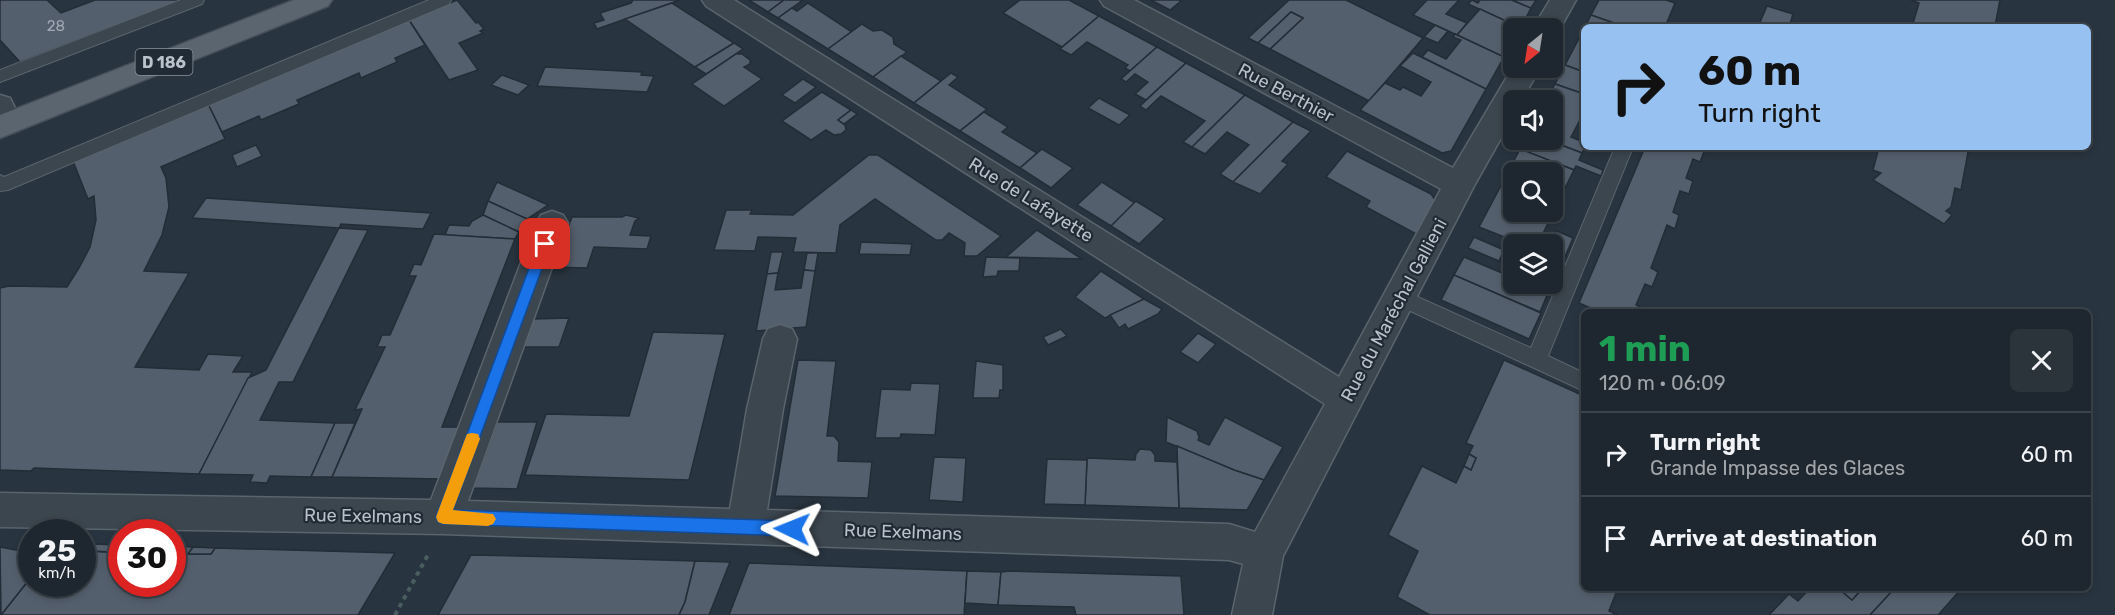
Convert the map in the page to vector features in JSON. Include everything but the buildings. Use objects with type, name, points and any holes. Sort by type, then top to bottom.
[{"type":"main road","name":"D 186","points":[[2,123],[319,0]]},
{"type":"street","name":"Rue de Lafayette","points":[[715,0],[1347,399]]},
{"type":"street","name":"Rue Berthier","points":[[1113,0],[1459,185]]},
{"type":"street","points":[[1553,18],[1563,0]]},
{"type":"street","name":"Rue du Maréchal Gallieni","points":[[1252,615],[1264,553],[1459,185],[1520,78]]},
{"type":"street","points":[[443,517],[552,223]]},
{"type":"street","points":[[746,527],[765,410],[780,339]]},
{"type":"street","name":"Rue Exelmans","points":[[0,510],[443,517],[1229,542],[1264,553]]},
{"type":"lane","points":[[0,76],[196,0]]},
{"type":"lane","points":[[0,182],[2,185],[443,0]]},
{"type":"lane","points":[[1536,360],[1623,150]]},
{"type":"lane","points":[[1400,297],[1581,381]]},
{"type":"path","points":[[395,615],[429,555],[443,517]]},
{"type":"slow traffic","points":[[472,439],[443,517],[488,519]]},
{"type":"route","points":[[545,244],[443,517],[792,529]]}]
